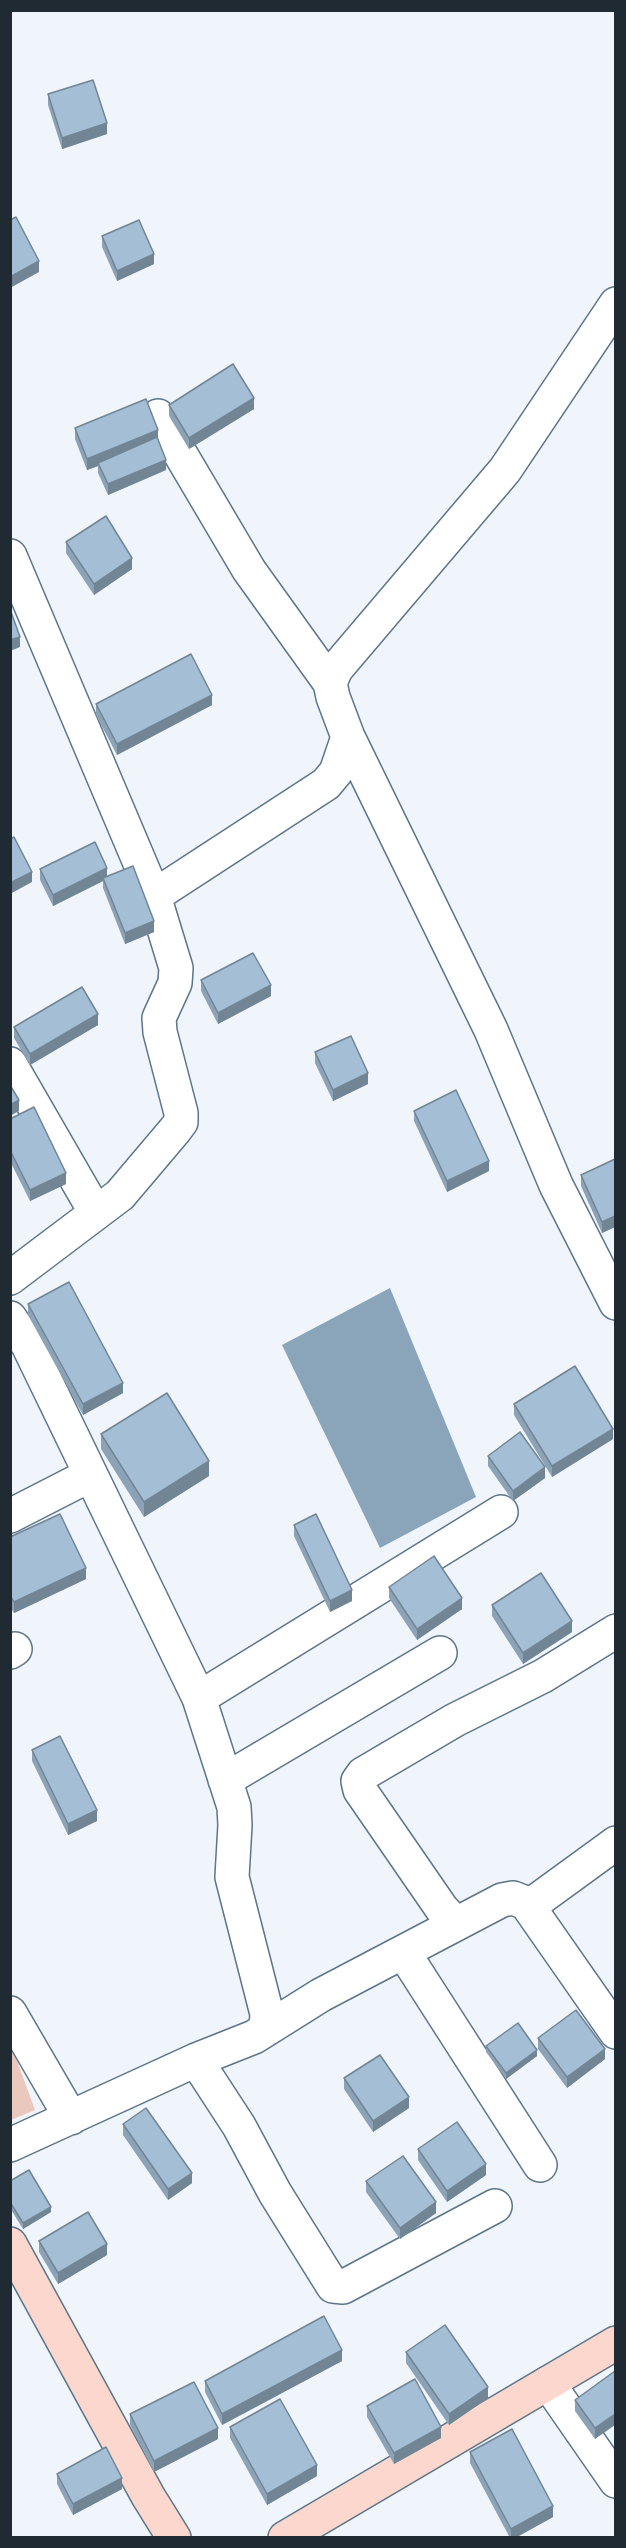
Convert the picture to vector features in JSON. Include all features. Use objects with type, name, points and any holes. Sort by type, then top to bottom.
[{"type":"street","points":[[330,683],[336,669],[505,470],[615,304]]},
{"type":"street","points":[[158,416],[249,570],[330,683],[348,737],[491,1030],[571,1179],[615,1303]]},
{"type":"street","points":[[10,556],[154,896],[176,968],[175,983],[159,1018],[160,1032],[181,1113],[181,1122],[120,1195],[10,1278]]},
{"type":"street","points":[[154,896],[326,784],[336,772],[348,737]]},
{"type":"street","points":[[10,1064],[96,1213]]},
{"type":"street","points":[[10,1318],[28,1346],[199,1698],[234,1808],[231,1877],[267,2014],[266,2028]]},
{"type":"street","points":[[10,1516],[90,1475]]},
{"type":"street","points":[[199,1698],[501,1512]]},
{"type":"street","points":[[456,1924],[442,1908],[360,1790],[358,1781],[363,1774],[455,1720],[543,1676],[615,1631]]},
{"type":"street","points":[[225,1780],[440,1653]]},
{"type":"street","points":[[10,2145],[196,2060],[254,2037],[321,1995],[502,1900],[513,1898],[526,1903],[535,1902],[545,1897],[615,1843]]},
{"type":"street","points":[[526,1903],[615,2032]]},
{"type":"street","points":[[404,1953],[540,2165]]},
{"type":"street","points":[[10,2013],[72,2118]]},
{"type":"street","points":[[196,2060],[239,2126],[275,2193],[333,2286],[343,2287],[495,2206]]},
{"type":"street","points":[[10,2244],[148,2496],[174,2538]]},
{"type":"street","points":[[285,2538],[615,2343]]},
{"type":"street","points":[[548,2383],[615,2481]]},
{"type":"shaded area","points":[[10,2042],[35,2110],[11,2120],[10,2120]]},
{"type":"water","points":[[390,1288],[476,1497],[380,1548],[282,1345]]},
{"type":"building","points":[[93,80],[107,123],[62,138],[48,94]]},
{"type":"building","points":[[16,217],[39,261],[10,277],[10,220]]},
{"type":"building","points":[[139,220],[154,254],[117,271],[102,236]]},
{"type":"building","points":[[233,364],[254,398],[189,438],[169,405]]},
{"type":"building","points":[[146,399],[158,430],[87,459],[75,428]]},
{"type":"building","points":[[157,437],[166,460],[108,484],[98,463]]},
{"type":"building","points":[[106,516],[132,558],[94,584],[66,542]]},
{"type":"building","points":[[10,609],[20,637],[10,640]]},
{"type":"building","points":[[191,654],[212,695],[117,744],[96,704]]},
{"type":"building","points":[[14,837],[32,872],[10,883],[10,839]]},
{"type":"building","points":[[95,842],[107,868],[53,895],[40,869]]},
{"type":"building","points":[[133,866],[154,921],[125,933],[103,878]]},
{"type":"building","points":[[253,953],[271,985],[218,1013],[201,980]]},
{"type":"building","points":[[82,987],[98,1014],[30,1054],[14,1027]]},
{"type":"building","points":[[351,1036],[368,1073],[333,1090],[315,1052]]},
{"type":"building","points":[[10,1085],[19,1100],[10,1105]]},
{"type":"building","points":[[456,1090],[489,1161],[447,1181],[414,1111]]},
{"type":"building","points":[[34,1107],[66,1173],[30,1190],[10,1150],[10,1119]]},
{"type":"building","points":[[615,1159],[615,1216],[602,1222],[581,1175]]},
{"type":"building","points":[[69,1282],[123,1383],[83,1404],[28,1304]]},
{"type":"building","points":[[575,1366],[613,1429],[552,1466],[514,1404]]},
{"type":"building","points":[[167,1393],[209,1461],[144,1502],[101,1434]]},
{"type":"building","points":[[520,1432],[545,1467],[513,1491],[488,1456]]},
{"type":"building","points":[[60,1514],[86,1568],[14,1602],[10,1596],[10,1537]]},
{"type":"building","points":[[316,1514],[352,1590],[330,1601],[294,1525]]},
{"type":"building","points":[[434,1556],[462,1598],[417,1629],[389,1587]]},
{"type":"building","points":[[541,1573],[572,1621],[523,1653],[492,1605]]},
{"type":"building","points":[[60,1736],[97,1810],[68,1824],[32,1750]]},
{"type":"building","points":[[576,2010],[605,2049],[567,2077],[538,2038]]},
{"type":"building","points":[[518,2023],[537,2050],[506,2073],[486,2046]]},
{"type":"building","points":[[380,2055],[409,2097],[373,2121],[344,2078]]},
{"type":"building","points":[[146,2108],[192,2173],[168,2189],[123,2124]]},
{"type":"building","points":[[457,2122],[486,2164],[447,2191],[418,2149]]},
{"type":"building","points":[[403,2156],[436,2202],[400,2228],[366,2181]]},
{"type":"building","points":[[29,2170],[51,2207],[23,2223],[10,2202],[10,2181]]},
{"type":"building","points":[[88,2212],[107,2244],[58,2273],[39,2241]]},
{"type":"building","points":[[324,2316],[342,2350],[222,2414],[205,2381]]},
{"type":"building","points":[[445,2325],[488,2387],[449,2414],[406,2352]]},
{"type":"building","points":[[615,2371],[615,2414],[595,2428],[575,2400]]},
{"type":"building","points":[[415,2379],[441,2427],[394,2453],[367,2406]]},
{"type":"building","points":[[194,2382],[218,2428],[154,2461],[130,2414]]},
{"type":"building","points":[[280,2399],[317,2465],[267,2494],[230,2427]]},
{"type":"building","points":[[512,2429],[553,2506],[511,2529],[470,2452]]},
{"type":"building","points":[[106,2447],[122,2478],[73,2504],[57,2474]]}]
